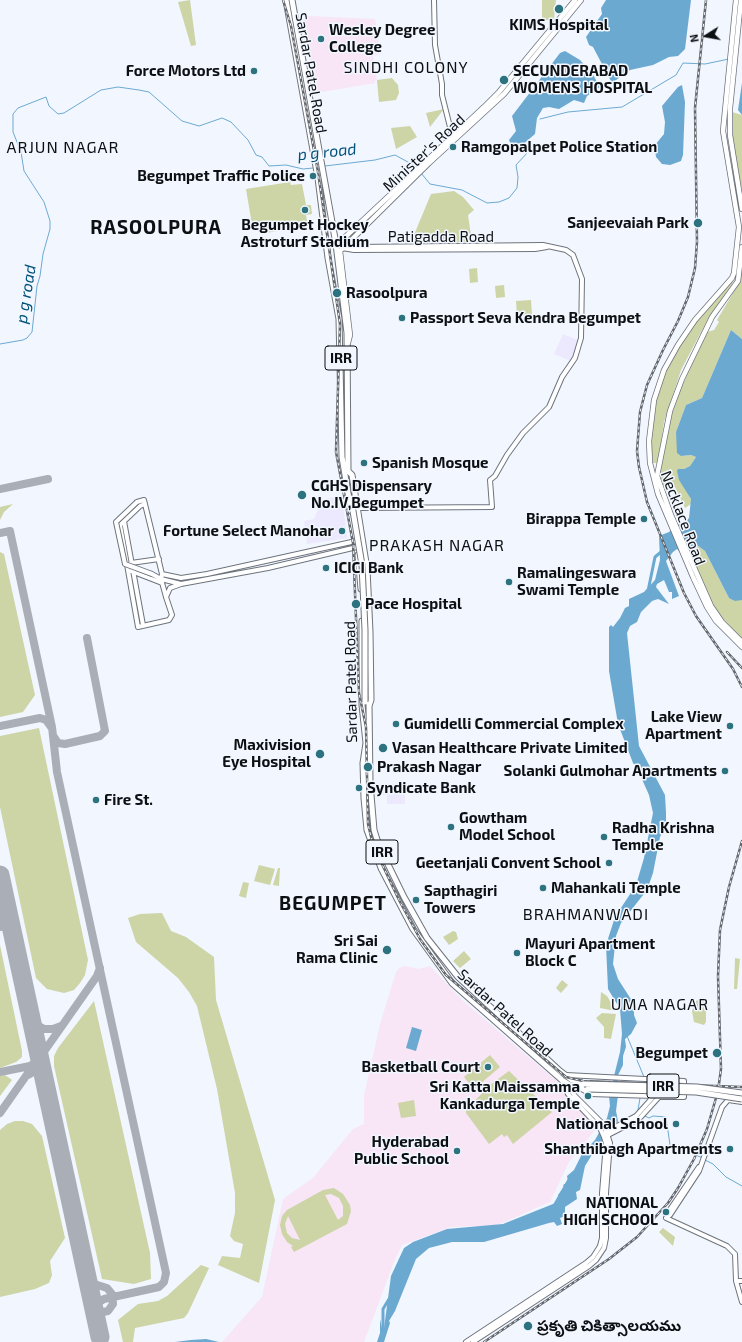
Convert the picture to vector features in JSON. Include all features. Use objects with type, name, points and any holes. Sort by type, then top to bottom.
[{"type":"main road","name":"Sardar Patel Road","points":[[286,0],[303,99],[339,242],[348,342],[347,472],[344,478],[354,531],[359,569],[362,615],[362,705],[365,724],[363,791],[367,830],[382,868],[413,929],[452,983],[564,1082]]},
{"type":"main road","name":"Sardar Patel Road","points":[[292,0],[311,104],[318,163],[317,175],[340,333],[342,457],[347,472],[352,474],[364,542],[367,569],[371,700],[368,703],[370,777],[374,830],[379,846],[402,895],[427,938],[451,970],[566,1076]]},
{"type":"main road","name":"Minister's Road","points":[[454,138],[499,92],[575,0]]},
{"type":"main road","name":"Minister's Road","points":[[339,242],[504,94],[581,0]]},
{"type":"main road","points":[[736,0],[730,135],[742,209]]},
{"type":"main road","points":[[733,49],[741,0]]},
{"type":"main road","points":[[732,65],[724,135],[740,227],[732,278],[738,281]]},
{"type":"main road","points":[[303,99],[305,100],[310,98]]},
{"type":"main road","points":[[305,106],[306,103],[311,104]]},
{"type":"main road","points":[[724,135],[730,135]]},
{"type":"main road","name":"Minister's Road","points":[[344,246],[406,182]]},
{"type":"main road","points":[[326,245],[339,242]]},
{"type":"main road","points":[[344,246],[340,253],[350,335],[348,342]]},
{"type":"main road","name":"Necklace Road","points":[[742,247],[738,281],[712,317],[682,379],[670,411],[658,470],[660,488],[669,515],[686,556],[714,613],[734,642],[742,648]]},
{"type":"main road","name":"Necklace Road","points":[[669,515],[658,494],[652,470],[649,441],[651,415],[664,370],[678,345],[695,320],[732,278]]},
{"type":"main road","points":[[652,470],[658,470]]},
{"type":"main road","name":"IRR","points":[[347,472],[362,565],[368,703],[365,724]]},
{"type":"main road","points":[[354,531],[360,529],[364,542]]},
{"type":"main road","points":[[359,569],[367,569]]},
{"type":"main road","name":"Necklace Road","points":[[714,613],[742,642]]},
{"type":"main road","name":"IRR","points":[[566,1076],[584,1088],[697,1087],[742,1093]]},
{"type":"main road","name":"IRR","points":[[564,1082],[584,1088],[696,1092],[742,1098]]},
{"type":"street","points":[[434,0],[436,54],[442,90],[454,138]]},
{"type":"street","points":[[435,7],[438,0]]},
{"type":"street","points":[[339,242],[344,246]]},
{"type":"street","name":"Patigadda Road","points":[[344,246],[354,248],[506,247],[543,245],[546,247],[562,249],[573,255],[582,279],[581,338],[575,358],[562,377],[550,406],[523,433],[507,455],[494,478],[490,480],[492,507],[358,508]]},
{"type":"street","points":[[145,502],[137,502],[116,522],[125,564],[152,574],[162,581]]},
{"type":"street","points":[[145,502],[159,559],[162,581],[172,615],[170,619],[138,627],[120,525],[145,502]]},
{"type":"street","points":[[124,521],[132,563],[130,569],[133,572],[143,625]]},
{"type":"street","points":[[162,574],[177,578],[186,578],[328,548],[356,544]]},
{"type":"street","points":[[166,597],[170,588],[181,584],[268,568],[329,553],[356,544]]},
{"type":"street","points":[[328,548],[329,553]]},
{"type":"street","points":[[132,563],[159,559]]},
{"type":"street","points":[[267,562],[268,568]]},
{"type":"street","points":[[133,572],[162,581],[181,584]]},
{"type":"street","points":[[207,574],[208,580]]},
{"type":"street","points":[[186,578],[186,583]]},
{"type":"street","points":[[566,1076],[684,1081],[684,1097],[661,1096],[636,1116],[606,1134]]},
{"type":"street","points":[[652,1102],[654,1096],[653,1080]]},
{"type":"street","points":[[473,1342],[589,1266],[596,1260],[604,1248],[604,1220],[610,1143],[606,1134],[574,1097],[564,1082]]},
{"type":"street","points":[[574,1097],[584,1088],[590,1094],[654,1096]]},
{"type":"street","points":[[742,1102],[728,1100],[722,1107],[699,1171],[667,1217],[728,1246],[735,1254],[736,1281],[742,1302]]},
{"type":"street","points":[[466,1342],[586,1263],[593,1257],[600,1246],[604,1230]]},
{"type":"street","points":[[736,1281],[742,1281]]},
{"type":"shaded area","name":"Wesley Degree College","points":[[309,16],[375,19],[381,54],[373,56],[377,80],[375,83],[316,93],[303,21]]},
{"type":"shaded area","points":[[563,334],[580,341],[573,362],[554,354]]},
{"type":"shaded area","points":[[342,496],[347,538],[307,544],[304,521],[314,519],[320,505],[319,500]]},
{"type":"shaded area","points":[[405,783],[405,804],[387,804],[387,795],[377,795],[376,785]]},
{"type":"shaded area","name":"Hyderabad Public School","points":[[405,966],[419,969],[430,966],[461,999],[559,1083],[567,1095],[596,1126],[595,1130],[569,1162],[550,1202],[486,1230],[474,1226],[451,1227],[402,1245],[394,1262],[364,1342],[222,1342],[262,1297],[283,1199],[313,1178],[353,1129],[364,1124],[364,1095],[380,1024],[396,972],[399,968]]},
{"type":"green space","points":[[190,0],[196,45],[191,46],[178,2]]},
{"type":"green space","points":[[542,0],[556,0],[554,19],[542,21]]},
{"type":"green space","points":[[392,78],[398,85],[399,93],[396,100],[379,102],[377,80]]},
{"type":"green space","points":[[444,109],[430,127],[426,113]]},
{"type":"green space","points":[[732,112],[742,115],[742,190],[733,143]]},
{"type":"green space","points":[[410,126],[417,137],[396,149],[391,128]]},
{"type":"green space","points":[[290,182],[291,185],[302,184],[306,205],[311,205],[312,214],[306,215],[307,221],[299,222],[299,227],[266,233],[265,229],[253,231],[246,189]]},
{"type":"green space","points":[[454,191],[463,197],[474,210],[468,215],[471,235],[465,242],[411,242],[431,194]]},
{"type":"green space","points":[[742,263],[742,339],[731,330],[702,398],[686,405],[676,432],[681,456],[691,455],[696,457],[690,466],[684,469],[678,469],[691,499],[691,504],[685,508],[675,487],[663,491],[661,483],[660,475],[667,433],[675,401],[707,332],[714,330],[719,322],[717,320],[739,283]]},
{"type":"green space","points":[[477,268],[478,282],[470,283],[469,269]]},
{"type":"green space","points":[[733,280],[732,284],[709,317],[681,370],[664,422],[658,463],[653,463],[650,436],[652,415],[662,378],[675,352],[694,324]]},
{"type":"green space","points":[[504,285],[505,297],[496,298],[495,286]]},
{"type":"green space","points":[[531,300],[532,315],[517,316],[516,301]]},
{"type":"green space","points":[[13,504],[4,512],[0,520],[0,507]]},
{"type":"green space","points":[[697,545],[705,551],[729,598],[742,600],[742,640],[713,607],[687,547]]},
{"type":"green space","points":[[0,552],[4,554],[35,695],[23,712],[0,717]]},
{"type":"green space","points":[[39,728],[88,960],[85,975],[80,983],[74,990],[64,993],[47,989],[36,978],[0,807],[0,736]]},
{"type":"green space","points":[[259,865],[275,869],[270,885],[254,881]]},
{"type":"green space","points":[[278,868],[280,868],[279,886],[273,885]]},
{"type":"green space","points":[[243,882],[249,883],[246,898],[239,896]]},
{"type":"green space","points":[[162,913],[171,931],[186,937],[214,957],[216,1000],[275,1200],[259,1283],[218,1265],[222,1256],[240,1258],[243,1244],[234,1241],[230,1236],[235,1213],[235,1193],[217,1089],[197,1006],[189,992],[178,978],[136,942],[128,918],[140,914]]},
{"type":"green space","points":[[453,931],[456,932],[458,939],[449,945],[443,937]]},
{"type":"green space","points":[[0,945],[22,1057],[16,1062],[0,1068]]},
{"type":"green space","points":[[464,951],[471,959],[460,968],[453,961]]},
{"type":"green space","points":[[735,958],[740,959],[737,989],[734,989]]},
{"type":"green space","points":[[562,980],[568,985],[561,993],[556,988]]},
{"type":"green space","points":[[601,992],[607,996],[616,1011],[600,1008]]},
{"type":"green space","points":[[701,999],[705,1000],[706,1004],[706,1022],[704,1025],[694,1022],[692,1011],[696,1001]]},
{"type":"green space","points":[[94,1001],[150,1253],[151,1279],[134,1284],[102,1279],[54,1066],[54,1056],[58,1048]]},
{"type":"green space","points":[[602,1013],[616,1014],[611,1039],[604,1038],[604,1027],[596,1018]]},
{"type":"green space","points":[[490,1055],[500,1067],[474,1089],[464,1077]]},
{"type":"green space","points":[[509,1071],[552,1112],[513,1144],[507,1135],[504,1137],[502,1134],[489,1144],[466,1113],[466,1109],[494,1082]]},
{"type":"green space","points":[[5,1075],[12,1080],[0,1096],[0,1076]]},
{"type":"green space","points":[[414,1100],[416,1116],[401,1118],[398,1103]]},
{"type":"green space","points":[[15,1121],[23,1121],[32,1124],[42,1136],[65,1238],[50,1261],[52,1275],[49,1283],[35,1289],[0,1297],[0,1130],[7,1124]]},
{"type":"green space","points":[[334,1188],[343,1194],[350,1205],[351,1211],[347,1224],[294,1252],[291,1247],[293,1246],[287,1242],[282,1234],[280,1225],[282,1216],[287,1210],[323,1190]],"holes":[[[331,1194],[339,1198],[343,1206],[343,1216],[338,1220],[325,1195]],[[288,1216],[300,1240],[292,1238],[287,1233],[285,1224]]]},
{"type":"green space","points":[[663,1228],[675,1237],[673,1246],[659,1232]]},
{"type":"green space","points":[[201,1265],[209,1268],[188,1313],[184,1318],[135,1328],[133,1342],[123,1342],[118,1320],[138,1304],[158,1301],[167,1296]]},
{"type":"water","points":[[606,0],[691,0],[685,49],[678,56],[669,57],[653,65],[630,70],[612,83],[593,47],[589,45],[586,37],[602,14],[601,8]]},
{"type":"water","points":[[565,51],[580,60],[592,73],[600,87],[587,96],[584,103],[574,100],[559,109],[549,107],[543,108],[537,118],[535,134],[514,152],[509,140],[516,131],[512,116],[560,53]]},
{"type":"water","points":[[742,83],[742,115],[738,110]]},
{"type":"water","points":[[682,85],[685,102],[683,155],[681,161],[670,165],[662,164],[656,157],[655,145],[664,134],[665,122],[662,106],[678,87]]},
{"type":"water","points":[[731,330],[742,339],[742,600],[735,601],[729,598],[705,551],[697,545],[687,547],[679,551],[677,549],[666,561],[679,596],[672,599],[672,592],[669,592],[664,580],[657,584],[656,587],[669,604],[658,599],[652,601],[641,612],[637,622],[630,626],[627,633],[639,746],[665,795],[666,825],[660,837],[653,873],[647,890],[621,923],[616,936],[613,964],[618,979],[634,1004],[634,1015],[637,1023],[631,1034],[625,1039],[626,1047],[623,1056],[623,1065],[618,1075],[616,1111],[618,1121],[605,1143],[593,1153],[585,1166],[580,1190],[576,1192],[577,1199],[565,1207],[565,1216],[560,1218],[562,1224],[557,1226],[554,1222],[549,1223],[484,1242],[452,1242],[429,1248],[416,1259],[395,1311],[389,1321],[390,1323],[384,1342],[377,1342],[380,1333],[380,1319],[382,1328],[384,1328],[391,1276],[404,1248],[413,1242],[447,1229],[503,1224],[558,1202],[558,1195],[564,1187],[563,1185],[568,1182],[567,1176],[574,1170],[582,1154],[595,1140],[607,1118],[610,1106],[609,1096],[620,1052],[622,1034],[620,1009],[608,989],[606,945],[615,917],[636,885],[644,858],[653,813],[649,795],[637,768],[633,763],[618,724],[609,671],[609,627],[611,625],[613,627],[625,608],[629,606],[629,599],[644,592],[655,580],[660,560],[659,536],[669,532],[674,527],[678,526],[679,523],[686,521],[689,518],[691,499],[679,480],[677,471],[678,469],[684,469],[690,466],[696,457],[691,455],[681,456],[677,453],[676,432],[686,405],[702,398]]},
{"type":"water","points":[[412,1027],[422,1030],[416,1051],[406,1048]]},
{"type":"water","points":[[206,1339],[219,1342],[175,1342],[191,1340]]},
{"type":"waterway","points":[[540,119],[568,112],[622,107],[676,75],[683,63],[705,64],[729,59]]},
{"type":"waterway","name":"p g road","points":[[0,344],[23,340],[32,332],[37,286],[43,254],[50,229],[50,221],[44,202],[24,171],[21,152],[13,132],[13,114],[18,108],[46,97],[49,106],[58,114],[64,113],[101,90],[118,87],[149,92],[182,121],[199,126],[222,118],[231,122],[248,140],[256,155],[262,157],[269,166],[286,165],[303,169],[313,168]]},
{"type":"waterway","name":"p g road","points":[[421,173],[430,184],[462,190],[487,203],[499,202],[509,198],[517,188],[518,177],[516,165],[528,152]]},
{"type":"waterway","name":"p g road","points":[[325,166],[375,160],[395,155],[417,167]]},
{"type":"waterway","points":[[648,591],[655,557],[661,552]]},
{"type":"waterway","points":[[627,1036],[644,1077]]},
{"type":"waterway","points":[[638,1110],[640,1098]]},
{"type":"waterway","points":[[645,1116],[649,1118],[653,1116],[666,1117],[670,1145],[703,1158]]},
{"type":"waterway","points":[[705,1160],[713,1164],[726,1177],[742,1186]]},
{"type":"waterway","points":[[554,1206],[570,1178]]},
{"type":"waterway","points":[[383,1330],[383,1309],[389,1299]]},
{"type":"taxiway","points":[[0,489],[48,479]]},
{"type":"taxiway","points":[[0,533],[10,531],[52,727],[57,772],[166,1273],[164,1282],[159,1287],[104,1299],[97,1303],[95,1312]]},
{"type":"taxiway","points":[[54,737],[58,743],[65,744],[100,736],[105,731],[87,638]]},
{"type":"taxiway","points":[[0,726],[40,718],[46,720],[51,727]]},
{"type":"taxiway","points":[[0,921],[4,909],[5,898]]},
{"type":"taxiway","points":[[0,927],[9,926],[11,929]]},
{"type":"taxiway","points":[[41,1060],[43,1053],[97,976],[100,968]]},
{"type":"taxiway","points":[[32,1019],[35,1024],[44,1029],[53,1029],[61,1026]]},
{"type":"taxiway","points":[[0,1113],[33,1066],[39,1053]]},
{"type":"taxiway","points":[[0,1072],[30,1066],[35,1063]]},
{"type":"taxiway","points":[[28,1075],[35,1071],[45,1079]]},
{"type":"taxiway","points":[[87,1274],[94,1284],[107,1288],[112,1294],[113,1304],[108,1311],[98,1313],[89,1307],[87,1276]]},
{"type":"runway","points":[[0,875],[100,1337]]},
{"type":"railway","points":[[283,0],[291,26],[318,172],[340,324],[336,452],[353,543],[359,693],[366,727],[368,824],[373,845],[399,900],[420,939],[446,975],[566,1077],[583,1081],[742,1087]]},
{"type":"railway","points":[[706,0],[695,108],[697,242],[695,268],[688,297],[647,385],[640,412],[637,451],[647,502],[684,593],[696,616],[733,669],[742,687]]},
{"type":"railway","points":[[727,652],[742,668]]},
{"type":"railway","points":[[484,1342],[609,1259],[637,1237],[668,1203],[694,1159],[707,1129],[718,1091],[721,1069],[718,976],[720,930],[729,887],[742,841]]},
{"type":"place","name":"KIMS Hospital","points":[[559,9]]},
{"type":"place","name":"Wesley Degree College","points":[[321,39]]},
{"type":"place","name":"Force Motors Ltd","points":[[254,71]]},
{"type":"place","name":"SECUNDERABAD WOMENS HOSPITAL","points":[[504,80]]},
{"type":"place","name":"Ramgopalpet Police Station","points":[[453,147]]},
{"type":"place","name":"Begumpet Traffic Police","points":[[313,176]]},
{"type":"place","name":"Begumpet Hockey Astroturf Stadium","points":[[305,210]]},
{"type":"place","name":"Sanjeevaiah Park","points":[[698,223]]},
{"type":"place","name":"Rasoolpura","points":[[337,293]]},
{"type":"place","name":"Passport Seva Kendra Begumpet","points":[[402,318]]},
{"type":"place","name":"Spanish Mosque","points":[[364,463]]},
{"type":"place","name":"CGHS Dispensary No.IV,Begumpet","points":[[302,495]]},
{"type":"place","name":"Birappa Temple","points":[[644,519]]},
{"type":"place","name":"Fortune Select Manohar","points":[[342,531]]},
{"type":"place","name":"ICICI Bank","points":[[326,568]]},
{"type":"place","name":"Ramalingeswara Swami Temple","points":[[509,582]]},
{"type":"place","name":"Pace Hospital","points":[[356,604]]},
{"type":"place","name":"Gumidelli Commercial Complex","points":[[396,724]]},
{"type":"place","name":"Lake View Apartment","points":[[730,726]]},
{"type":"place","name":"Vasan Healthcare Private Limited","points":[[383,748]]},
{"type":"place","name":"Maxivision Eye Hospital","points":[[320,754]]},
{"type":"place","name":"Prakash Nagar","points":[[368,767]]},
{"type":"place","name":"Solanki Gulmohar Apartments","points":[[725,771]]},
{"type":"place","name":"Syndicate Bank","points":[[359,788]]},
{"type":"place","name":"Fire St.","points":[[96,800]]},
{"type":"place","name":"Gowtham Model School","points":[[451,827]]},
{"type":"place","name":"Radha Krishna Temple","points":[[604,837]]},
{"type":"place","name":"Geetanjali Convent School","points":[[609,863]]},
{"type":"place","name":"Mahankali Temple","points":[[543,888]]},
{"type":"place","name":"Sapthagiri Towers","points":[[416,900]]},
{"type":"place","name":"Sri Sai Rama Clinic","points":[[387,950]]},
{"type":"place","name":"Mayuri Apartment Block C","points":[[517,953]]},
{"type":"place","name":"Begumpet","points":[[717,1053]]},
{"type":"place","name":"Basketball Court","points":[[488,1067]]},
{"type":"place","name":"Sri Katta Maissamma Kankadurga Temple","points":[[588,1096]]},
{"type":"place","name":"National School","points":[[676,1124]]},
{"type":"place","name":"Shanthibagh Apartments","points":[[730,1149]]},
{"type":"place","name":"Hyderabad Public School","points":[[457,1151]]},
{"type":"place","name":"NATIONAL HIGH SCHOOL","points":[[666,1212]]},
{"type":"place","name":"ప్రకృతి చికిత్సాలయము","points":[[528,1326]]},
{"type":"district","name":"SINDHI COLONY","points":[[406,68]]},
{"type":"district","name":"ARJUN NAGAR","points":[[63,148]]},
{"type":"district","name":"RASOOLPURA","points":[[156,228]]},
{"type":"district","name":"PRAKASH NAGAR","points":[[437,546]]},
{"type":"district","name":"BEGUMPET","points":[[333,904]]},
{"type":"district","name":"BRAHMANWADI","points":[[586,915]]},
{"type":"district","name":"UMA NAGAR","points":[[660,1005]]}]
